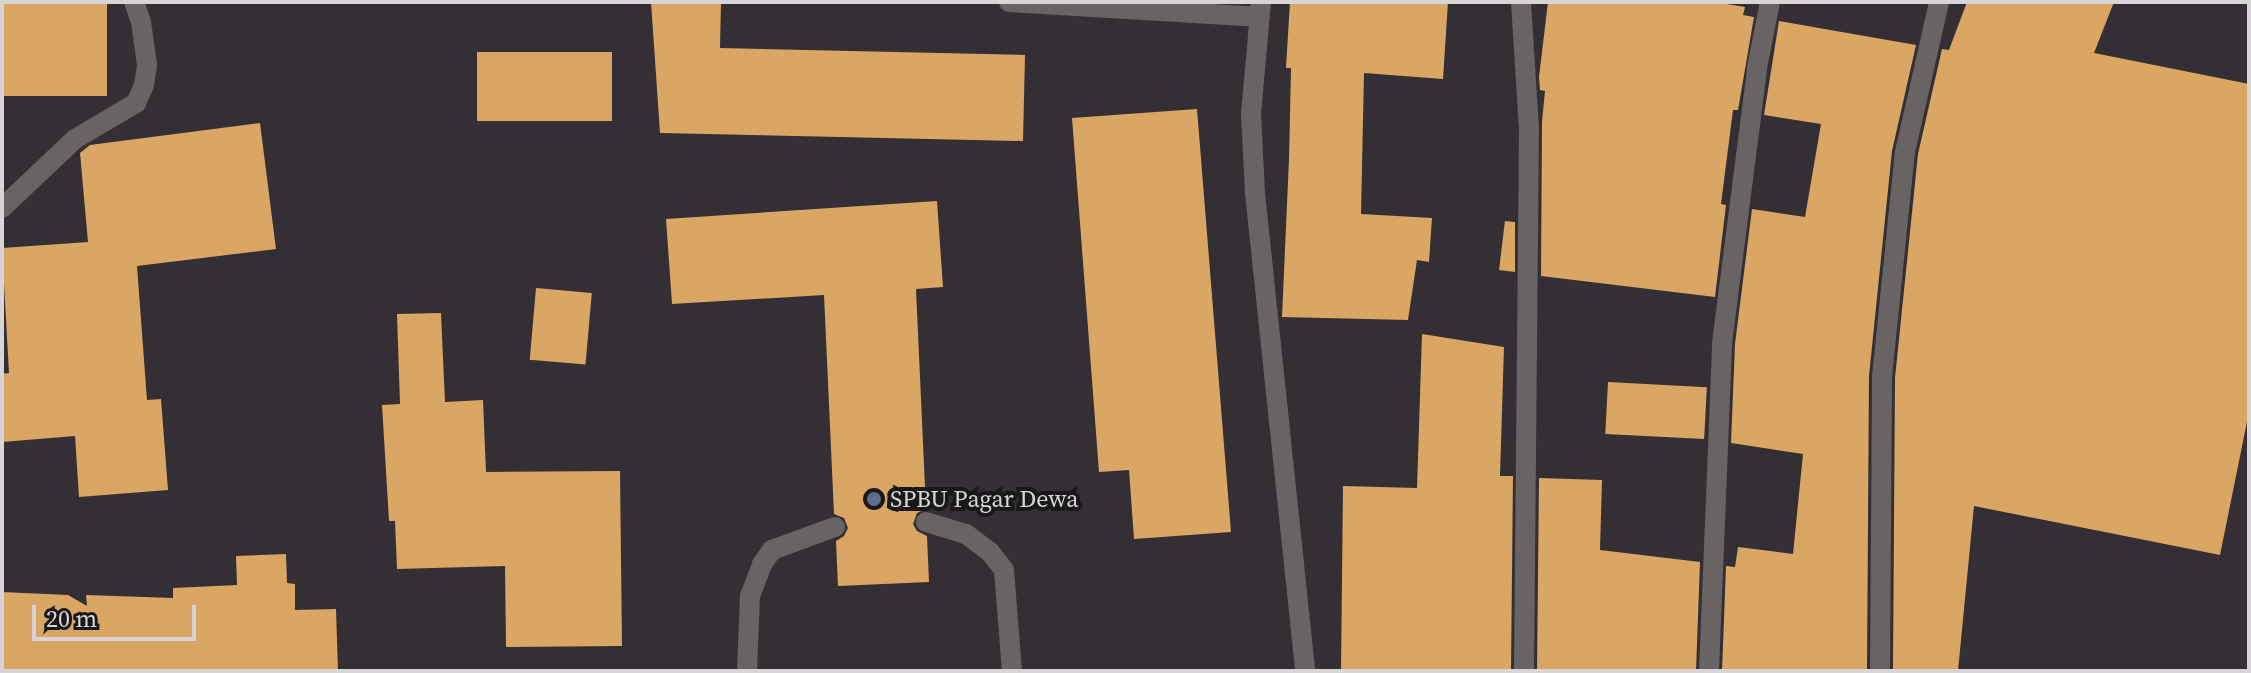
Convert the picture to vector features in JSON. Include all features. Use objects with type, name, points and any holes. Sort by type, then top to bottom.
[{"type":"street","points":[[2,208],[75,139],[136,103],[144,85],[147,65],[141,22],[134,2]]},
{"type":"street","points":[[1009,2],[1260,10],[1251,114],[1255,193],[1305,671]]},
{"type":"street","points":[[1521,2],[1529,129],[1524,671]]},
{"type":"street","points":[[1709,671],[1722,343],[1757,68],[1770,2]]},
{"type":"street","points":[[1880,671],[1882,377],[1905,152],[1939,2]]},
{"type":"street","points":[[926,522],[966,534],[990,552],[1004,570],[1012,671]]},
{"type":"street","points":[[747,671],[750,596],[762,564],[772,550],[835,527]]},
{"type":"building","points":[[2,2],[107,2],[107,96],[2,96]]},
{"type":"building","points":[[651,2],[721,2],[720,48],[1025,55],[1023,141],[660,133]]},
{"type":"building","points":[[1290,2],[1448,2],[1443,79],[1364,73],[1361,214],[1432,218],[1429,262],[1417,260],[1408,320],[1282,317],[1289,159],[1291,68],[1286,68]]},
{"type":"building","points":[[1548,2],[1714,2],[1745,7],[1743,15],[1754,17],[1738,110],[1733,110],[1721,204],[1726,205],[1715,297],[1541,276],[1545,91],[1540,90],[1539,77]]},
{"type":"building","points":[[1967,2],[2114,2],[2094,53],[2249,84],[2249,412],[2220,555],[1974,506],[1958,671],[1893,669],[1895,378],[1918,154],[1942,49],[1949,50]]},
{"type":"building","points":[[1779,21],[1916,45],[1892,151],[1869,376],[1867,671],[1722,671],[1726,566],[1735,567],[1738,547],[1793,554],[1803,454],[1731,443],[1735,344],[1752,209],[1805,217],[1821,124],[1764,115]]},
{"type":"building","points":[[477,52],[612,52],[612,121],[477,121]]},
{"type":"building","points":[[1197,109],[1231,532],[1134,539],[1129,470],[1099,472],[1072,118]]},
{"type":"building","points":[[260,123],[276,249],[137,266],[147,400],[161,399],[168,490],[79,497],[75,436],[2,442],[2,374],[9,373],[2,248],[88,242],[80,153],[90,145]]},
{"type":"building","points":[[937,201],[943,287],[916,289],[926,509],[917,513],[913,524],[917,531],[927,536],[929,582],[838,586],[836,541],[844,536],[848,528],[844,518],[834,514],[824,295],[672,304],[666,219]]},
{"type":"building","points":[[1505,221],[1515,222],[1515,272],[1499,270]]},
{"type":"building","points":[[536,288],[592,293],[586,365],[530,360]]},
{"type":"building","points":[[441,313],[445,402],[483,400],[486,472],[620,471],[622,646],[506,647],[505,566],[397,569],[395,521],[389,521],[382,405],[400,404],[397,314]]},
{"type":"building","points":[[1422,334],[1504,347],[1500,476],[1513,476],[1511,671],[1341,671],[1343,486],[1417,488]]},
{"type":"building","points":[[1608,382],[1707,387],[1704,439],[1605,434]]},
{"type":"building","points":[[1539,478],[1602,480],[1600,550],[1700,562],[1696,671],[1537,671]]},
{"type":"building","points":[[286,554],[287,583],[295,584],[295,610],[336,609],[338,671],[2,671],[2,592],[68,595],[87,606],[86,595],[173,598],[173,588],[237,585],[236,556]]},
{"type":"place","name":"SPBU Pagar Dewa","points":[[874,499]]}]
